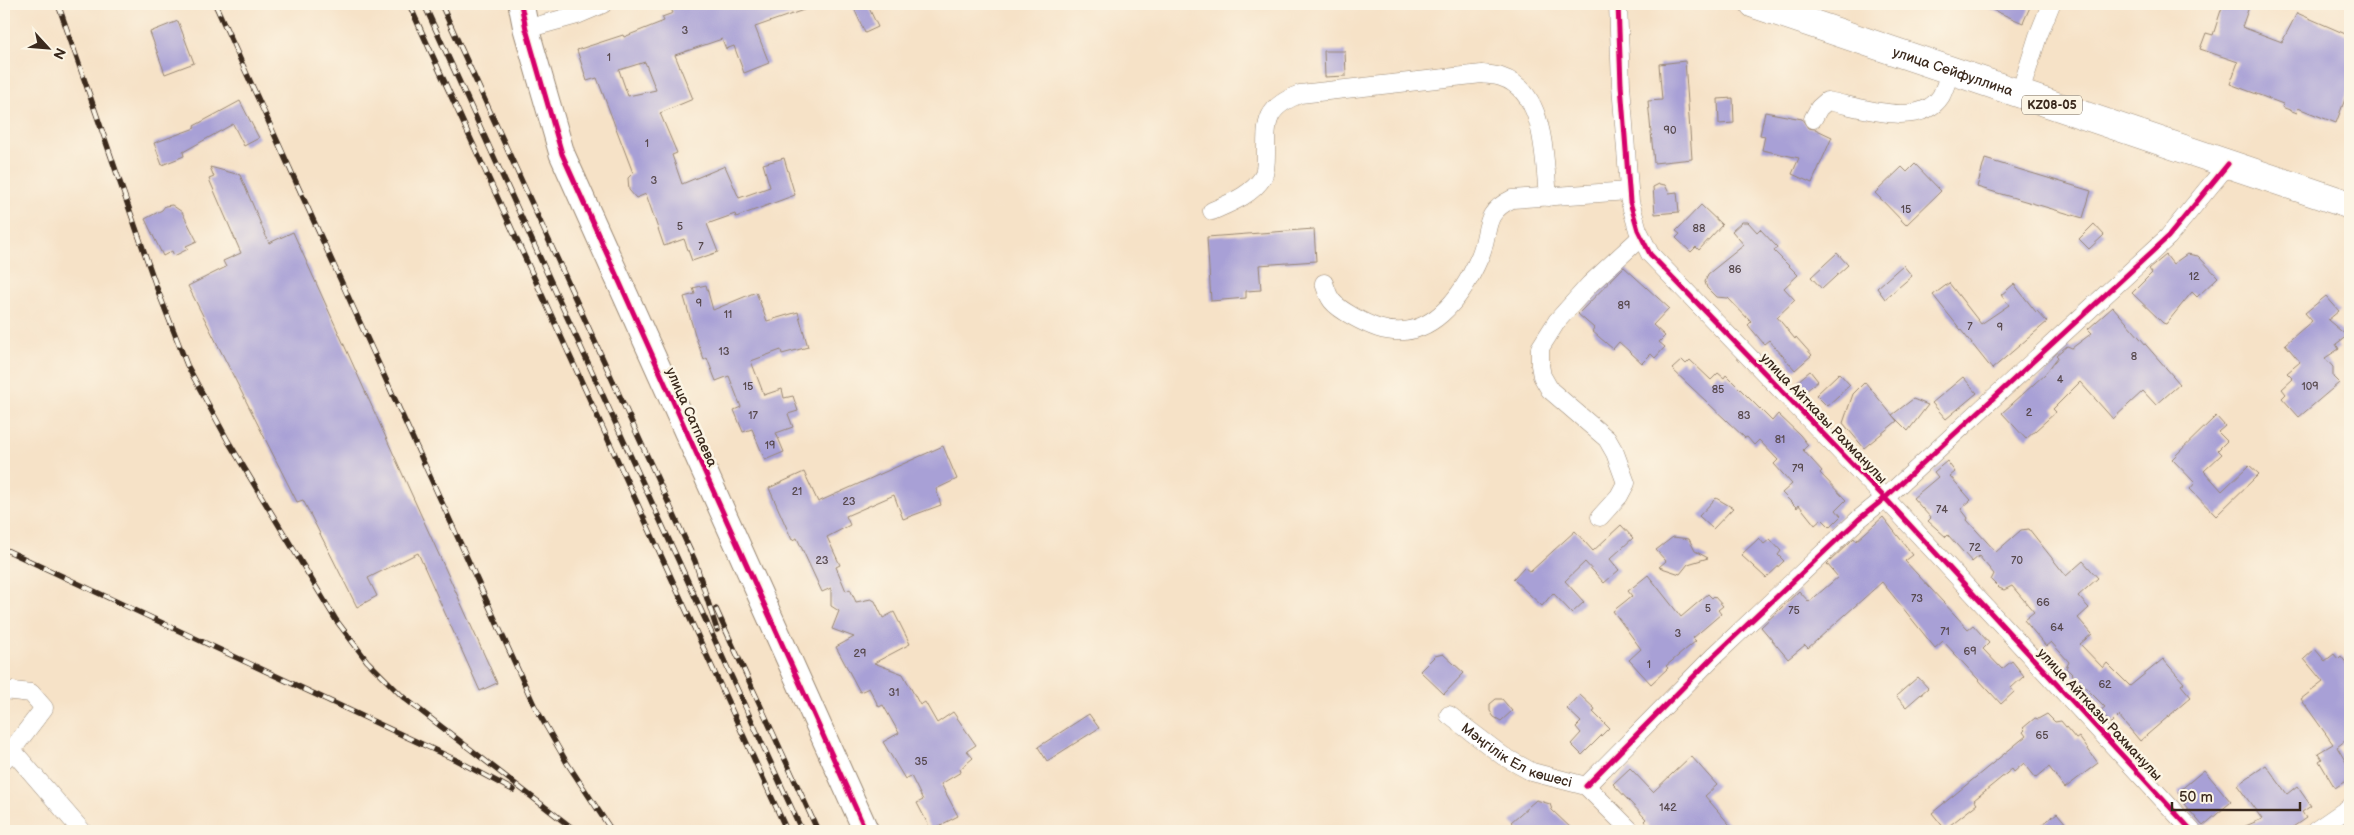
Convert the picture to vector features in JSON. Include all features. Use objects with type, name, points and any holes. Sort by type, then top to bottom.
[{"type":"main road","name":"улица Сейфуллина","points":[[1754,4],[2350,205]]},
{"type":"street","name":"улица Сатпаева","points":[[521,4],[526,28],[562,154],[866,831]]},
{"type":"street","points":[[526,28],[577,15],[603,4]]},
{"type":"street","name":"улица Айтказы Рахманулы","points":[[1618,4],[1620,85],[1630,202],[1641,237],[1650,254],[1885,498],[2192,831]]},
{"type":"street","points":[[2020,93],[2038,36],[2051,4]]},
{"type":"street","points":[[1813,119],[1819,108],[1827,101],[1886,114],[1913,112],[1931,106],[1941,96],[1951,70]]},
{"type":"street","points":[[1212,211],[1244,196],[1263,176],[1266,164],[1267,121],[1276,106],[1285,100],[1300,94],[1482,74],[1502,77],[1516,84],[1530,101],[1540,122],[1548,197]]},
{"type":"street","points":[[1586,786],[1713,657],[1859,519],[1885,498],[2168,237],[2228,164]]},
{"type":"street","points":[[1324,283],[1333,302],[1366,323],[1386,330],[1404,331],[1424,327],[1437,319],[1452,304],[1469,278],[1481,255],[1487,225],[1492,214],[1500,205],[1512,200],[1629,191]]},
{"type":"street","points":[[1600,517],[1619,496],[1626,483],[1622,471],[1607,439],[1550,390],[1541,370],[1540,348],[1557,321],[1590,284],[1641,237]]},
{"type":"street","points":[[4,690],[31,694],[44,708],[8,755],[82,831]]},
{"type":"street","name":"Мәңгілік Ел көшесі","points":[[1449,714],[1503,756],[1532,772],[1586,786],[1631,831]]},
{"type":"street","points":[[2315,831],[2350,807]]},
{"type":"building","points":[[686,4],[815,4],[815,6],[755,27],[769,63],[744,73],[734,46],[726,49],[722,39],[675,55],[693,99],[660,113],[677,153],[672,155],[682,184],[725,166],[739,198],[770,187],[763,164],[784,158],[795,195],[736,217],[735,214],[707,224],[718,252],[692,261],[684,239],[664,246],[646,194],[636,198],[629,190],[628,178],[633,173],[597,78],[587,81],[577,50],[623,35],[624,37],[664,21],[662,17],[673,13],[671,9]],"holes":[[[645,62],[656,90],[628,96],[619,70]]]},
{"type":"building","points":[[852,4],[867,4],[878,27],[865,33]]},
{"type":"building","points":[[1979,4],[2022,4],[2030,7],[2023,23]]},
{"type":"building","points":[[2223,4],[2250,4],[2242,27],[2282,42],[2297,13],[2350,36],[2350,86],[2336,123],[2298,108],[2297,113],[2282,107],[2283,104],[2230,84],[2238,62],[2200,49],[2206,33],[2213,35]]},
{"type":"building","points":[[178,21],[194,63],[165,74],[150,32]]},
{"type":"building","points":[[1324,51],[1345,51],[1346,76],[1325,77]]},
{"type":"building","points":[[1685,61],[1692,159],[1654,163],[1648,101],[1662,100],[1659,64]]},
{"type":"building","points":[[1733,98],[1734,123],[1719,124],[1718,99]]},
{"type":"building","points":[[240,101],[259,138],[244,146],[233,124],[183,152],[184,156],[162,165],[154,143],[195,128],[194,126]]},
{"type":"building","points":[[1765,112],[1802,119],[1808,128],[1815,129],[1832,137],[1812,183],[1792,174],[1799,158],[1762,150],[1765,136],[1760,135]]},
{"type":"building","points":[[1985,159],[2091,191],[2083,218],[1977,187]]},
{"type":"building","points":[[1915,164],[1941,191],[1906,225],[1875,193],[1902,167],[1907,172]]},
{"type":"building","points":[[210,167],[240,175],[269,243],[293,232],[497,683],[480,691],[418,553],[368,578],[377,596],[357,607],[303,500],[297,502],[188,286],[226,267],[223,261],[241,253],[209,179],[214,177]]},
{"type":"building","points":[[1659,184],[1665,185],[1669,193],[1677,192],[1679,212],[1655,214],[1653,187]]},
{"type":"building","points":[[172,205],[182,212],[197,241],[186,246],[188,249],[174,256],[172,251],[163,256],[145,219],[162,210],[165,206]]},
{"type":"building","points":[[1701,205],[1722,225],[1699,250],[1696,247],[1691,252],[1676,238],[1680,234],[1676,231]]},
{"type":"building","points":[[1742,222],[1748,222],[1757,232],[1760,229],[1777,247],[1774,251],[1798,275],[1784,288],[1795,300],[1777,317],[1795,339],[1796,337],[1812,355],[1795,370],[1769,340],[1764,344],[1748,325],[1751,322],[1728,298],[1716,297],[1707,288],[1705,282],[1708,274],[1744,245],[1732,231]]},
{"type":"building","points":[[2094,224],[2104,235],[2089,249],[2079,239]]},
{"type":"building","points":[[1314,229],[1316,261],[1259,265],[1261,290],[1246,291],[1246,298],[1211,301],[1207,237]]},
{"type":"building","points":[[1837,253],[1848,265],[1822,289],[1811,277]]},
{"type":"building","points":[[2187,254],[2198,256],[2218,277],[2197,297],[2192,292],[2166,324],[2132,293],[2152,273],[2149,269],[2166,255],[2173,264]]},
{"type":"building","points":[[1903,265],[1912,276],[1885,299],[1877,288]]},
{"type":"building","points":[[1624,267],[1669,308],[1653,325],[1665,336],[1659,342],[1665,347],[1655,358],[1651,354],[1642,363],[1619,342],[1613,349],[1592,331],[1594,328],[1578,314]]},
{"type":"building","points":[[1949,283],[1981,324],[2009,305],[2001,295],[2014,284],[2036,312],[2047,322],[1992,369],[1933,295]]},
{"type":"building","points":[[706,285],[713,310],[756,292],[767,321],[798,312],[808,347],[782,354],[781,350],[751,361],[764,395],[782,389],[784,398],[793,396],[798,411],[788,414],[793,427],[776,433],[784,452],[765,460],[752,429],[743,432],[734,410],[741,407],[729,376],[716,381],[707,358],[704,360],[696,338],[684,297],[695,294],[693,288]]},
{"type":"building","points":[[2326,296],[2339,311],[2328,320],[2347,336],[2336,344],[2339,349],[2325,358],[2333,367],[2333,377],[2339,383],[2299,417],[2282,398],[2286,394],[2282,389],[2293,379],[2287,373],[2300,362],[2285,344],[2312,321],[2305,313]]},
{"type":"building","points":[[2113,307],[2180,384],[2156,405],[2143,391],[2113,419],[2080,382],[2053,409],[2056,412],[2026,439],[2002,413],[2045,374],[2058,357],[2056,355],[2067,346],[2072,348],[2092,333],[2088,329]]},
{"type":"building","points":[[1682,360],[1686,364],[1690,360],[1711,380],[1718,373],[1724,378],[1726,375],[1772,421],[1778,414],[1800,435],[1808,445],[1803,450],[1822,471],[1820,473],[1846,500],[1836,510],[1841,516],[1830,527],[1822,519],[1815,525],[1799,505],[1797,508],[1782,493],[1792,484],[1774,464],[1778,460],[1759,440],[1754,445],[1747,437],[1745,438],[1672,369]]},
{"type":"building","points":[[1810,371],[1818,381],[1806,391],[1798,381]]},
{"type":"building","points":[[1839,373],[1850,385],[1827,406],[1816,395]]},
{"type":"building","points":[[1963,377],[1977,393],[1946,419],[1932,403]]},
{"type":"building","points":[[1865,382],[1897,421],[1864,448],[1843,423],[1853,394]]},
{"type":"building","points":[[1913,399],[1928,405],[1908,431],[1892,415]]},
{"type":"building","points":[[2216,416],[2225,426],[2218,432],[2227,441],[2218,450],[2222,454],[2204,471],[2222,491],[2249,465],[2259,474],[2216,516],[2190,489],[2195,483],[2172,459]]},
{"type":"building","points":[[943,446],[957,479],[936,489],[941,505],[903,519],[894,495],[846,516],[850,525],[827,537],[840,565],[836,567],[846,591],[850,589],[856,602],[871,599],[875,601],[883,618],[894,612],[910,644],[874,663],[903,674],[920,705],[925,702],[937,723],[953,712],[976,745],[967,751],[973,758],[960,769],[961,772],[941,784],[958,816],[931,830],[917,803],[923,800],[911,776],[905,779],[883,742],[899,733],[883,705],[879,707],[869,688],[860,692],[836,647],[854,637],[832,629],[839,611],[831,606],[831,588],[822,592],[797,538],[792,540],[769,488],[804,472],[818,502]]},
{"type":"building","points":[[1947,461],[1955,472],[1950,476],[1971,500],[1961,509],[1968,518],[1967,520],[1996,552],[2021,530],[2029,529],[2066,576],[2083,561],[2098,578],[2078,596],[2089,608],[2078,618],[2092,634],[2080,644],[2103,668],[2107,663],[2130,686],[2163,659],[2184,683],[2181,685],[2191,697],[2140,741],[2119,716],[2111,724],[2100,711],[2105,707],[2066,668],[2069,662],[2051,642],[2046,646],[2024,620],[2034,612],[2012,586],[2004,590],[1999,588],[1991,580],[1994,574],[1979,556],[1972,562],[1948,535],[1946,537],[1928,521],[1931,518],[1913,498],[1938,477],[1934,472]]},
{"type":"building","points":[[1716,498],[1733,508],[1713,529],[1699,516]]},
{"type":"building","points":[[1883,517],[1913,555],[1905,561],[1968,629],[1973,625],[1989,643],[1983,649],[2002,669],[2012,661],[2024,676],[2011,688],[2014,692],[2001,704],[1943,641],[1935,648],[1882,582],[1808,648],[1805,645],[1788,659],[1761,627],[1799,591],[1809,602],[1838,577],[1827,564],[1854,538],[1856,541]]},
{"type":"building","points":[[1621,525],[1633,538],[1610,559],[1619,570],[1604,583],[1585,562],[1565,581],[1584,602],[1572,613],[1553,593],[1542,606],[1513,579],[1524,567],[1530,572],[1575,531],[1593,551]]},
{"type":"building","points":[[1673,537],[1689,539],[1695,551],[1708,558],[1688,564],[1680,574],[1659,567],[1666,561],[1656,550]]},
{"type":"building","points":[[1759,538],[1764,544],[1770,539],[1781,551],[1778,555],[1784,561],[1766,578],[1741,555]]},
{"type":"building","points":[[1648,575],[1681,617],[1708,594],[1712,598],[1714,596],[1723,606],[1718,610],[1721,614],[1693,638],[1696,641],[1666,666],[1668,668],[1651,684],[1629,660],[1641,649],[1613,611],[1632,596],[1628,591]]},
{"type":"building","points":[[2315,649],[2325,661],[2334,654],[2338,659],[2341,656],[2350,668],[2350,737],[2337,747],[2350,769],[2350,778],[2335,788],[2319,761],[2322,759],[2318,753],[2333,744],[2301,699],[2323,682],[2304,659]]},
{"type":"building","points":[[1443,654],[1464,673],[1444,694],[1420,671],[1435,656]]},
{"type":"building","points":[[1918,677],[1928,688],[1906,707],[1896,696]]},
{"type":"building","points":[[1580,695],[1595,709],[1593,712],[1609,728],[1582,755],[1571,744],[1581,733],[1576,727],[1581,722],[1567,709]]},
{"type":"building","points":[[1496,699],[1502,699],[1512,711],[1501,721],[1494,717],[1490,711],[1490,704]]},
{"type":"building","points":[[1089,714],[1099,728],[1047,761],[1038,747]]},
{"type":"building","points":[[2047,714],[2055,722],[2061,721],[2076,739],[2079,737],[2098,763],[2065,788],[2049,767],[2036,778],[2024,763],[2014,772],[2012,769],[1974,800],[1977,804],[1945,829],[1932,813],[2026,736],[2023,728],[2035,718],[2038,719]]},
{"type":"building","points":[[1691,756],[1717,785],[1705,796],[1735,831],[1653,831],[1644,821],[1646,819],[1613,784],[1630,768],[1653,792]]},
{"type":"building","points":[[2266,765],[2287,794],[2297,786],[2311,806],[2302,812],[2306,818],[2287,831],[2234,831],[2262,819],[2237,785]]},
{"type":"building","points":[[2204,770],[2231,802],[2203,826],[2184,804],[2187,802],[2178,792]]},
{"type":"building","points":[[1536,800],[1550,804],[1552,810],[1574,831],[1520,831],[1511,822]]},
{"type":"building","points":[[2057,813],[2072,831],[2034,831]]},
{"type":"railway","points":[[58,4],[156,286],[187,365],[228,441],[336,620],[367,661],[403,697],[576,831]]},
{"type":"railway","points":[[215,4],[534,705],[567,763],[612,831]]},
{"type":"railway","points":[[409,4],[787,831]]},
{"type":"railway","points":[[424,4],[802,831]]},
{"type":"railway","points":[[441,4],[695,561],[717,630]]},
{"type":"railway","points":[[4,549],[456,760],[513,790]]},
{"type":"railway","points":[[716,609],[818,831]]},
{"type":"cycle path","points":[[521,4],[526,29],[562,154],[866,831]]},
{"type":"cycle path","points":[[1618,4],[1621,85],[1630,202],[1638,230],[1650,254],[1885,498],[2192,831]]},
{"type":"cycle path","points":[[1586,786],[1713,657],[1859,519],[1885,498],[2168,237],[2228,164]]}]
